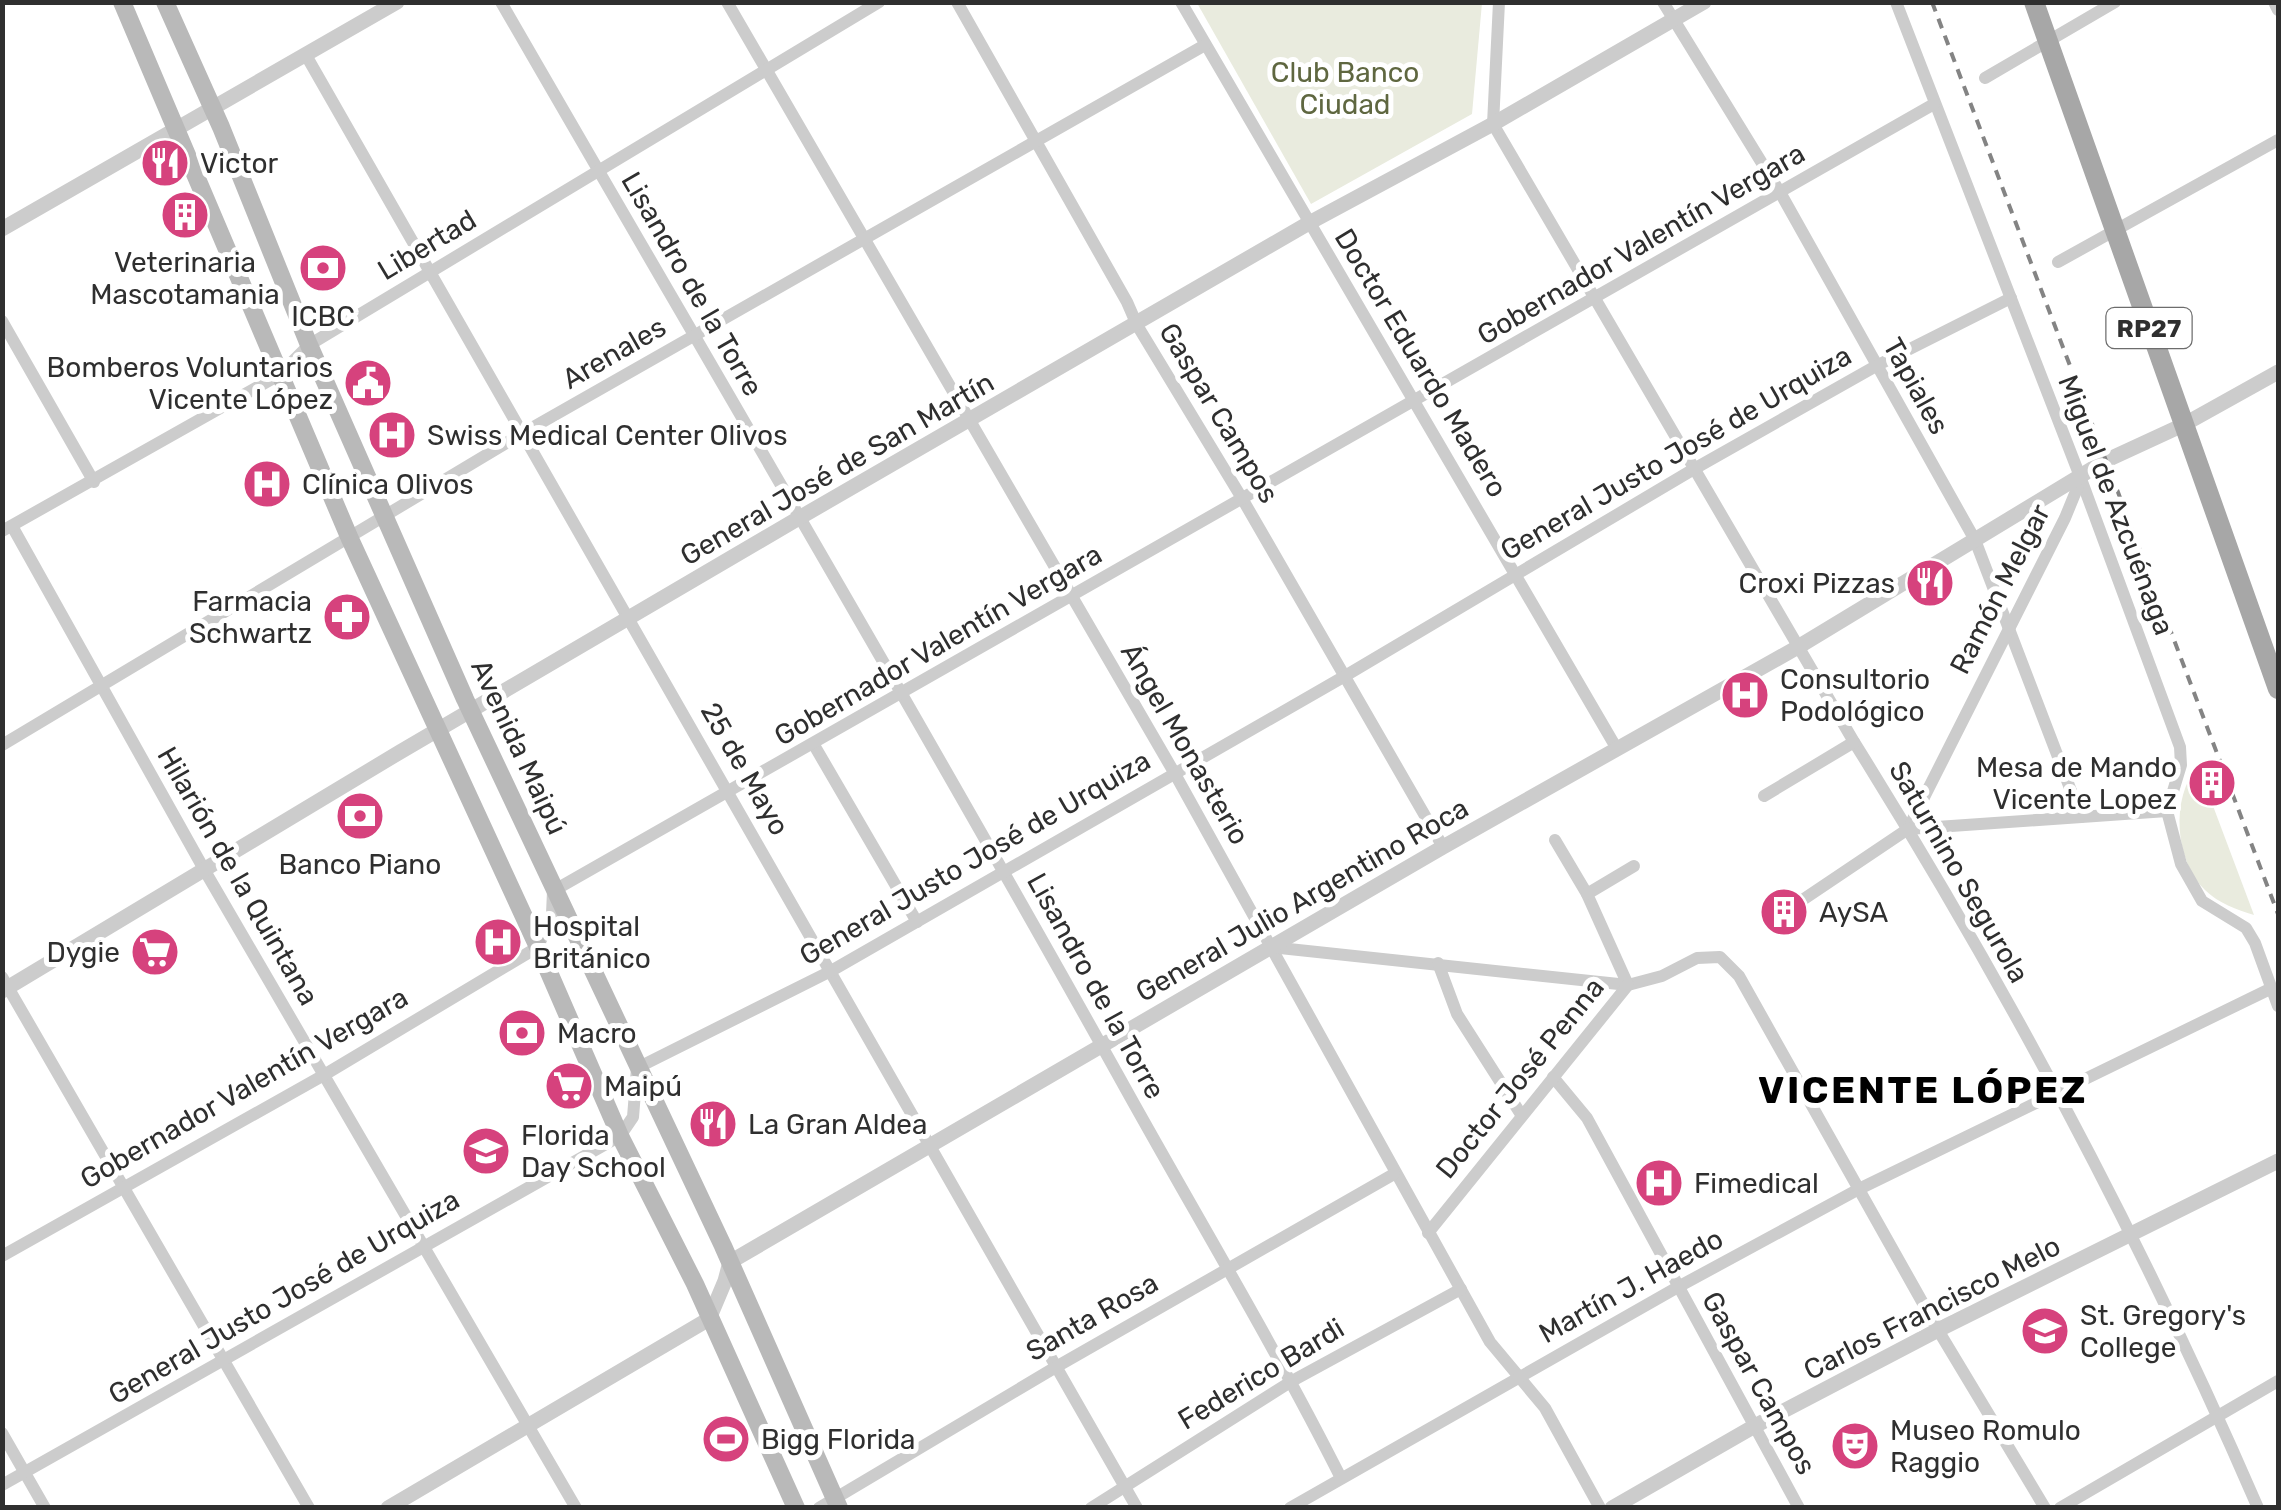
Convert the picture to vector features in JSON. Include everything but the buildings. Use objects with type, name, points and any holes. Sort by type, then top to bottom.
[{"type":"main road","points":[[122,2],[350,539],[538,947],[620,1136],[796,1508]]},
{"type":"main road","name":"Avenida Maipú","points":[[165,2],[214,110],[309,345],[553,891],[730,1262],[831,1504]]},
{"type":"main road","name":"RP27","points":[[2034,2],[2278,689]]},
{"type":"street","points":[[2,229],[397,2]]},
{"type":"street","name":"Lisandro de la Torre","points":[[500,2],[1004,872],[1292,1381],[1341,1478]]},
{"type":"street","name":"Ángel Monasterio","points":[[727,2],[1175,774],[1496,1353],[1555,1424],[1600,1508]]},
{"type":"street","name":"Libertad","points":[[7,528],[280,375],[309,345],[879,2]]},
{"type":"street","name":"Gaspar Campos","points":[[957,2],[1137,326],[1244,500],[1443,847]]},
{"type":"street","name":"Doctor Eduardo Madero","points":[[1182,2],[1617,748]]},
{"type":"street","points":[[1493,124],[1499,2]]},
{"type":"street","name":"Tapiales","points":[[1663,2],[1781,194],[1975,540],[2081,817]]},
{"type":"street","name":"General José de San Martín","points":[[4,986],[799,518],[1137,326],[1309,223],[1493,124],[1704,2]]},
{"type":"street","name":"Miguel de Azcuénaga","points":[[1896,2],[2180,747],[2181,765],[2167,811]]},
{"type":"street","points":[[1985,78],[2114,2]]},
{"type":"street","points":[[2274,2],[2278,10]]},
{"type":"street","name":"Arenales","points":[[2,744],[524,433],[1205,45]]},
{"type":"street","name":"25 de Mayo","points":[[307,57],[1138,1508]]},
{"type":"street","name":"Gobernador Valentín Vergara","points":[[553,891],[1934,104]]},
{"type":"street","name":"Saturnino Segurola","points":[[1493,124],[1908,829],[2057,1093],[2133,1235],[2258,1508]]},
{"type":"street","points":[[2058,262],[2278,140]]},
{"type":"street","name":"General Justo José de Urquiza","points":[[638,1068],[918,922],[1694,469],[1876,366],[2011,298]]},
{"type":"street","points":[[2,321],[94,482]]},
{"type":"street","name":"General Julio Argentino Roca","points":[[730,1262],[1270,946],[1798,647],[2106,462],[2278,372]]},
{"type":"street","name":"Ramón Melgar","points":[[1908,829],[2081,479]]},
{"type":"street","name":"Hilarión de la Quintana","points":[[7,528],[576,1508]]},
{"type":"street","points":[[1764,796],[1854,742]]},
{"type":"street","points":[[814,745],[918,922]]},
{"type":"street","points":[[1788,910],[1908,829],[2167,811],[2176,852],[2191,886],[2202,902],[2246,928],[2278,1006]]},
{"type":"street","points":[[1555,840],[1587,894],[1628,984]]},
{"type":"street","points":[[1587,894],[1634,866]]},
{"type":"street","points":[[538,947],[552,914],[553,891]]},
{"type":"street","points":[[1270,946],[1628,984]]},
{"type":"street","name":"Gobernador Valentín Vergara","points":[[2,1256],[324,1074],[538,947]]},
{"type":"street","name":"Doctor José Penna","points":[[1428,1232],[1628,984],[1662,976],[1696,958],[1720,958],[1739,976],[1859,1189]]},
{"type":"street","points":[[1438,964],[1458,1014],[1522,1116]]},
{"type":"street","points":[[4,986],[125,1184],[309,1508]]},
{"type":"street","name":"Martín J. Haedo","points":[[1290,1508],[1313,1502],[1341,1478],[1859,1189],[2272,988]]},
{"type":"street","points":[[620,1136],[633,1117],[638,1068]]},
{"type":"street","name":"Gaspar Campos","points":[[1553,1078],[1587,1118],[1799,1508]]},
{"type":"street","name":"General Justo José de Urquiza","points":[[2,1485],[620,1136]]},
{"type":"street","name":"Carlos Francisco Melo","points":[[1612,1508],[1753,1427],[1938,1330],[2278,1161]]},
{"type":"street","name":"Santa Rosa","points":[[831,1504],[1056,1367],[1394,1174]]},
{"type":"street","points":[[1859,1189],[1938,1330],[2046,1508]]},
{"type":"street","points":[[388,1508],[709,1319],[730,1262]]},
{"type":"street","name":"Federico Bardi","points":[[1091,1508],[1292,1381],[1461,1289]]},
{"type":"street","points":[[2060,1508],[2278,1381]]},
{"type":"street","points":[[2,1432],[45,1508]]},
{"type":"green space","name":"Club Banco Ciudad","points":[[1197,3],[1482,3],[1472,114],[1311,204]]},
{"type":"green space","points":[[2198,766],[2254,915],[2210,895],[2187,863],[2180,812],[2189,779]]},
{"type":"railway","points":[[1932,2],[2278,914]]},
{"type":"place","name":"Victor","points":[[165,163]]},
{"type":"place","name":"Veterinaria Mascotamania","points":[[185,215]]},
{"type":"place","name":"ICBC","points":[[323,268]]},
{"type":"place","name":"Bomberos Voluntarios Vicente López","points":[[368,383]]},
{"type":"place","name":"Swiss Medical Center Olivos","points":[[392,435]]},
{"type":"place","name":"Clínica Olivos","points":[[267,484]]},
{"type":"place","name":"Croxi Pizzas","points":[[1930,583]]},
{"type":"place","name":"Farmacia Schwartz","points":[[347,617]]},
{"type":"place","name":"Consultorio Podológico","points":[[1745,695]]},
{"type":"place","name":"Mesa de Mando Vicente Lopez","points":[[2212,783]]},
{"type":"place","name":"Banco Piano","points":[[360,816]]},
{"type":"place","name":"AySA","points":[[1784,912]]},
{"type":"place","name":"Hospital Británico","points":[[498,942]]},
{"type":"place","name":"Dygie","points":[[155,952]]},
{"type":"place","name":"Macro","points":[[522,1033]]},
{"type":"place","name":"Maipú","points":[[569,1086]]},
{"type":"place","name":"La Gran Aldea","points":[[713,1124]]},
{"type":"place","name":"Florida Day School","points":[[486,1151]]},
{"type":"place","name":"Fimedical","points":[[1659,1183]]},
{"type":"place","name":"St. Gregory's College","points":[[2045,1331]]},
{"type":"place","name":"Bigg Florida","points":[[726,1439]]},
{"type":"place","name":"Museo Romulo Raggio","points":[[1855,1446]]},
{"type":"district","name":"VICENTE LÓPEZ","points":[[1923,1090]]}]
